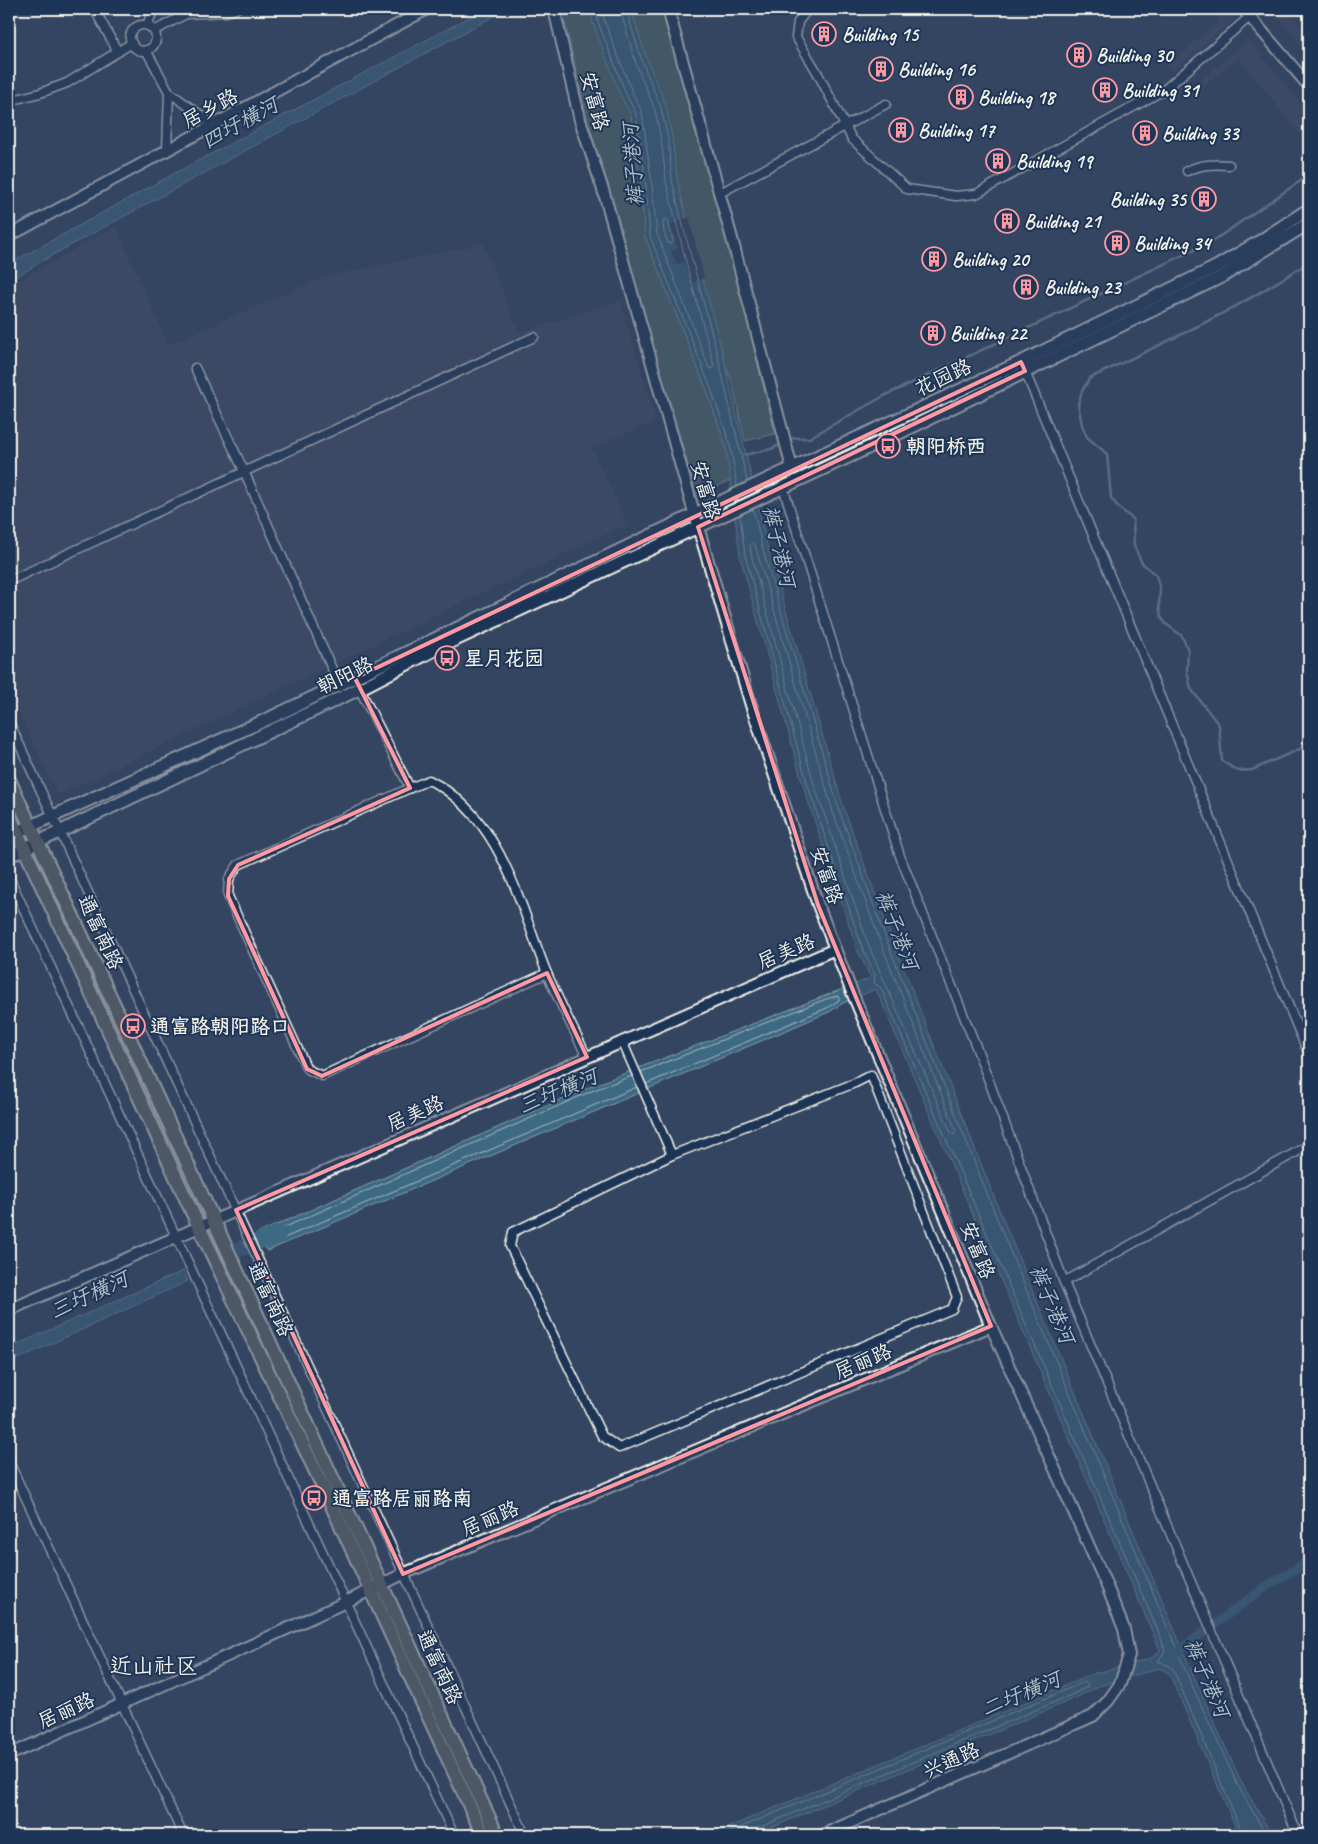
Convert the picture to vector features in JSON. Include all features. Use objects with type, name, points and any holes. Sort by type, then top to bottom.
[{"type":"main road","name":"花园路","points":[[698,527],[783,487],[1023,367],[1216,268],[1309,209]]},
{"type":"main road","name":"花园路","points":[[694,515],[792,468],[1023,367],[1221,277],[1309,223]]},
{"type":"main road","name":"朝阳路","points":[[13,834],[355,678],[694,515]]},
{"type":"main road","name":"朝阳路","points":[[9,856],[359,689],[438,648],[698,527]]},
{"type":"main road","name":"通富南路","points":[[9,780],[498,1835]]},
{"type":"main road","name":"通富南路","points":[[9,815],[13,834],[25,849],[199,1227],[326,1493],[483,1835]]},
{"type":"street","points":[[147,26],[154,9]]},
{"type":"street","points":[[154,31],[186,14],[226,12],[236,9]]},
{"type":"street","name":"居乡路","points":[[9,236],[427,9]]},
{"type":"street","name":"安富路","points":[[554,9],[580,120],[606,202],[694,515],[751,705],[818,905],[849,985],[991,1326],[1106,1584],[1124,1629],[1129,1655],[1120,1684],[1108,1701],[1093,1716]]},
{"type":"street","points":[[668,9],[720,193],[792,468]]},
{"type":"street","points":[[808,9],[798,22],[796,37],[852,139],[907,189],[956,196],[976,194],[1164,90],[1246,13],[1259,9]]},
{"type":"street","points":[[1246,13],[1309,86]]},
{"type":"street","points":[[96,14],[118,52]]},
{"type":"street","points":[[139,26],[147,26],[154,31],[156,39],[153,46],[146,50],[138,49],[132,44],[132,31],[139,26]]},
{"type":"street","points":[[9,100],[40,93],[66,83],[132,44]]},
{"type":"street","points":[[146,50],[170,92],[214,125]]},
{"type":"street","points":[[167,150],[170,92]]},
{"type":"street","points":[[720,193],[886,104]]},
{"type":"street","points":[[1188,171],[1211,164],[1229,166]]},
{"type":"street","points":[[9,581],[534,337]]},
{"type":"street","points":[[1023,367],[1309,1055]]},
{"type":"street","points":[[195,368],[244,471],[344,696]]},
{"type":"street","points":[[783,487],[900,856],[977,1049],[1064,1282],[1298,1835]]},
{"type":"street","points":[[355,678],[410,788]]},
{"type":"street","points":[[9,722],[525,1835]]},
{"type":"street","points":[[547,973],[322,1076],[307,1069],[228,896],[229,879],[238,865],[429,780],[457,798],[487,832],[507,868],[547,973],[587,1057]]},
{"type":"street","points":[[9,877],[454,1835]]},
{"type":"street","name":"居美路","points":[[9,1310],[835,949]]},
{"type":"street","points":[[622,1041],[672,1155]]},
{"type":"street","points":[[871,1075],[957,1297],[952,1309],[619,1448],[602,1436],[510,1246],[513,1232],[672,1155],[855,1084],[871,1075]]},
{"type":"street","points":[[1064,1282],[1309,1145]]},
{"type":"street","name":"居丽路","points":[[9,1755],[122,1705],[403,1574],[991,1326]]},
{"type":"street","points":[[9,1462],[183,1835]]},
{"type":"street","name":"兴通路","points":[[822,1835],[1093,1716]]},
{"type":"highlighted area","points":[[1021,362],[1025,371],[698,527],[818,905],[991,1326],[403,1574],[236,1210],[587,1057],[547,973],[322,1076],[307,1069],[228,896],[229,879],[238,865],[410,788],[355,678]]},
{"type":"shaded area","points":[[1208,9],[1224,9],[1233,19],[1173,71],[1168,65],[1219,21]]},
{"type":"shaded area","points":[[1290,9],[1298,9],[1291,15],[1309,33],[1309,53],[1280,18]]},
{"type":"shaded area","points":[[1249,40],[1308,113],[1305,117],[1309,122],[1309,141],[1307,143],[1238,57],[1188,99],[1183,95]]},
{"type":"shaded area","points":[[116,227],[168,345],[325,277],[483,244],[519,333],[620,301],[656,421],[591,447],[627,524],[58,795],[9,691],[9,286]]},
{"type":"green space","points":[[562,9],[603,9],[631,115],[641,186],[645,237],[706,388],[726,446],[731,480],[697,496],[587,117]]},
{"type":"green space","points":[[624,9],[662,9],[726,236],[775,434],[745,441],[732,382],[691,283]]},
{"type":"water","points":[[485,9],[507,9],[47,258],[9,281],[9,264],[179,171]]},
{"type":"water","points":[[591,9],[631,9],[647,60],[666,106],[677,179],[722,351],[768,549],[844,809],[891,937],[1008,1232],[1195,1679],[1241,1782],[1272,1835],[1239,1835],[1169,1673],[1159,1668],[1099,1686],[1073,1699],[754,1835],[710,1835],[1093,1674],[1153,1657],[1160,1650],[876,989],[843,1003],[829,1012],[267,1251],[256,1234],[592,1086],[871,978],[857,949],[803,785],[740,556],[726,446],[706,388],[645,237],[641,186],[631,115],[621,97],[593,23]]},
{"type":"water","points":[[1309,445],[1309,513],[1304,488],[1304,462]]},
{"type":"water","points":[[183,1271],[188,1281],[9,1363],[9,1348]]},
{"type":"pier","points":[[689,217],[704,278],[691,283],[684,262],[677,264],[671,251],[678,249],[670,225]]},
{"type":"waterway","points":[[789,441],[793,438],[809,438],[884,396],[1213,241],[1309,175]]},
{"type":"waterway","points":[[1309,262],[1229,310],[1090,378],[1082,391],[1078,404],[1082,425],[1087,437],[1107,454],[1111,498],[1119,508],[1133,519],[1134,546],[1142,563],[1156,575],[1160,589],[1159,605],[1161,617],[1166,624],[1182,636],[1188,650],[1187,671],[1191,689],[1219,725],[1222,761],[1238,771],[1252,770],[1309,745]]},
{"type":"waterway","points":[[744,455],[771,449],[784,443]]},
{"type":"waterway","name":"三圩横河","points":[[240,1249],[279,1233]]},
{"type":"waterway","name":"二圩横河","points":[[1174,1654],[1270,1584],[1309,1561]]},
{"type":"place","name":"Building 15","points":[[824,34]]},
{"type":"place","name":"Building 30","points":[[1079,55]]},
{"type":"place","name":"Building 16","points":[[881,69]]},
{"type":"place","name":"Building 31","points":[[1105,90]]},
{"type":"place","name":"Building 18","points":[[961,97]]},
{"type":"place","name":"Building 17","points":[[901,130]]},
{"type":"place","name":"Building 33","points":[[1145,133]]},
{"type":"place","name":"Building 19","points":[[998,161]]},
{"type":"place","name":"Building 35","points":[[1204,199]]},
{"type":"place","name":"Building 21","points":[[1007,221]]},
{"type":"place","name":"Building 34","points":[[1117,243]]},
{"type":"place","name":"Building 20","points":[[934,259]]},
{"type":"place","name":"Building 23","points":[[1026,287]]},
{"type":"place","name":"Building 22","points":[[933,333]]},
{"type":"place","name":"朝阳桥西","points":[[888,446]]},
{"type":"place","name":"星月花园","points":[[447,658]]},
{"type":"place","name":"通富路朝阳路口","points":[[133,1026]]},
{"type":"place","name":"通富路居丽路南","points":[[314,1498]]},
{"type":"district","name":"近山社区","points":[[154,1665]]},
{"type":"water label","name":"四圩横河","points":[[240,123]]},
{"type":"water label","name":"裤子港河","points":[[633,165]]},
{"type":"water label","name":"裤子港河","points":[[779,546]]},
{"type":"water label","name":"裤子港河","points":[[897,930]]},
{"type":"water label","name":"裤子港河","points":[[1052,1304]]},
{"type":"water label","name":"裤子港河","points":[[1207,1678]]}]
